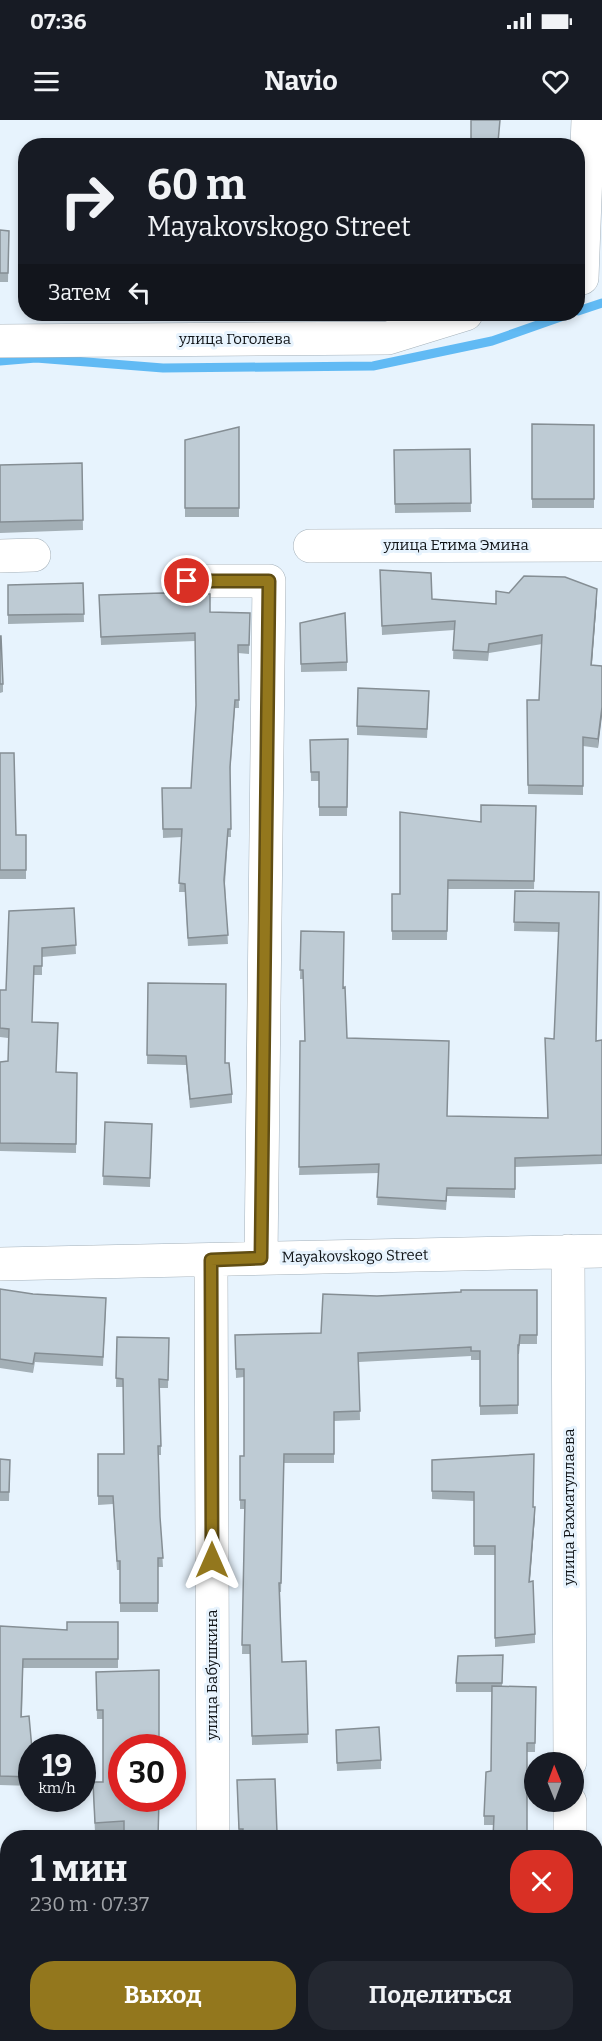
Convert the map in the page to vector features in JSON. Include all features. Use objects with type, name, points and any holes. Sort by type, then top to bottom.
[{"type":"street","points":[[587,276],[588,120]]},
{"type":"street","name":"улица Гоголева","points":[[0,340],[388,338],[443,321]]},
{"type":"street","name":"улица Етима Эмина","points":[[310,546],[602,545]]},
{"type":"street","points":[[0,556],[34,555]]},
{"type":"street","points":[[187,581],[269,581],[261,1258]]},
{"type":"street","name":"улица Рахматуллаева","points":[[568,1251],[570,1752]]},
{"type":"street","name":"Mayakovskogo Street","points":[[0,1264],[602,1251]]},
{"type":"street","name":"улица Бабушкина","points":[[211,1260],[213,1830]]},
{"type":"street","points":[[570,1812],[570,1830]]},
{"type":"building","points":[[471,120],[500,120],[498,138],[471,138]]},
{"type":"building","points":[[0,230],[9,231],[8,273],[0,273]]},
{"type":"building","points":[[532,424],[594,425],[594,499],[532,499]]},
{"type":"building","points":[[239,427],[239,508],[185,508],[185,440]]},
{"type":"building","points":[[470,449],[471,503],[395,504],[394,450]]},
{"type":"building","points":[[82,463],[83,520],[0,522],[0,465]]},
{"type":"building","points":[[380,570],[431,573],[432,599],[496,604],[496,591],[509,593],[524,576],[565,577],[597,589],[591,665],[602,666],[602,707],[598,739],[583,737],[583,786],[528,785],[527,700],[539,700],[542,635],[489,644],[488,652],[453,650],[455,621],[382,626]]},
{"type":"building","points":[[83,583],[84,614],[8,615],[8,585]]},
{"type":"building","points":[[210,594],[210,612],[250,613],[249,645],[238,645],[239,700],[235,700],[230,767],[231,829],[228,829],[224,880],[228,935],[188,938],[185,884],[179,883],[182,829],[163,829],[162,788],[191,788],[196,705],[195,633],[101,637],[99,595]]},
{"type":"building","points":[[345,613],[347,662],[301,664],[300,623]]},
{"type":"building","points":[[1,636],[3,684],[0,684]]},
{"type":"building","points":[[358,688],[429,691],[427,729],[357,726]]},
{"type":"building","points":[[348,739],[347,807],[319,807],[319,772],[311,772],[310,740]]},
{"type":"building","points":[[0,753],[14,753],[16,835],[26,835],[26,870],[0,870]]},
{"type":"building","points":[[481,805],[536,806],[534,881],[448,880],[447,931],[392,931],[392,894],[400,894],[400,812],[481,822]]},
{"type":"building","points":[[515,891],[599,892],[596,1041],[602,1040],[602,1155],[515,1158],[515,1189],[447,1188],[446,1201],[377,1197],[379,1164],[299,1167],[300,1041],[305,1041],[303,970],[300,970],[301,931],[344,932],[343,988],[345,987],[347,1038],[449,1041],[447,1116],[548,1118],[545,1038],[554,1039],[559,923],[514,922]]},
{"type":"building","points":[[74,908],[76,945],[42,948],[42,966],[34,966],[32,1022],[58,1023],[56,1072],[77,1073],[76,1144],[0,1143],[0,1062],[8,1061],[9,1029],[0,1028],[0,990],[6,990],[9,911]]},
{"type":"building","points":[[148,983],[226,984],[225,1063],[229,1063],[232,1094],[190,1099],[186,1056],[147,1055]]},
{"type":"building","points":[[105,1122],[152,1124],[150,1178],[103,1176]]},
{"type":"building","points":[[0,1289],[33,1294],[106,1298],[103,1357],[35,1353],[33,1364],[0,1359]]},
{"type":"building","points":[[461,1290],[537,1290],[537,1335],[520,1335],[518,1345],[518,1405],[480,1406],[480,1351],[471,1351],[471,1347],[358,1353],[360,1411],[334,1412],[334,1454],[284,1454],[281,1583],[279,1583],[282,1662],[306,1661],[308,1734],[252,1736],[250,1645],[242,1645],[245,1500],[240,1500],[240,1456],[244,1456],[244,1369],[236,1369],[235,1335],[321,1333],[323,1294],[377,1296],[461,1292]]},
{"type":"building","points":[[117,1337],[169,1338],[168,1380],[159,1379],[161,1446],[158,1446],[163,1558],[158,1558],[158,1603],[120,1603],[120,1561],[117,1561],[113,1496],[98,1496],[98,1454],[124,1454],[123,1379],[116,1378]]},
{"type":"building","points":[[534,1454],[533,1507],[535,1507],[529,1582],[533,1581],[535,1634],[495,1638],[495,1546],[474,1546],[474,1492],[432,1491],[432,1460]]},
{"type":"building","points":[[0,1459],[10,1460],[9,1492],[0,1492]]},
{"type":"building","points":[[67,1622],[118,1622],[118,1659],[23,1659],[21,1717],[29,1716],[31,1734],[18,1734],[18,1777],[0,1776],[0,1626],[67,1630]]},
{"type":"building","points":[[503,1655],[502,1683],[456,1683],[458,1656]]},
{"type":"building","points":[[159,1670],[159,1734],[108,1734],[108,1812],[159,1812],[158,1830],[124,1830],[124,1821],[95,1823],[96,1782],[103,1782],[103,1710],[97,1710],[96,1672]]},
{"type":"building","points":[[492,1686],[536,1687],[535,1743],[527,1743],[527,1752],[524,1752],[524,1812],[527,1812],[527,1830],[493,1830],[494,1816],[484,1816],[486,1772],[491,1771]]},
{"type":"building","points":[[379,1727],[381,1760],[337,1763],[336,1730]]},
{"type":"building","points":[[275,1779],[277,1830],[239,1829],[237,1780]]},
{"type":"waterway","points":[[585,309],[602,303]]},
{"type":"waterway","points":[[0,361],[36,358],[163,368],[373,366],[492,341],[549,321]]},
{"type":"route","points":[[187,581],[269,581],[261,1258],[211,1260],[212,1560]]}]
